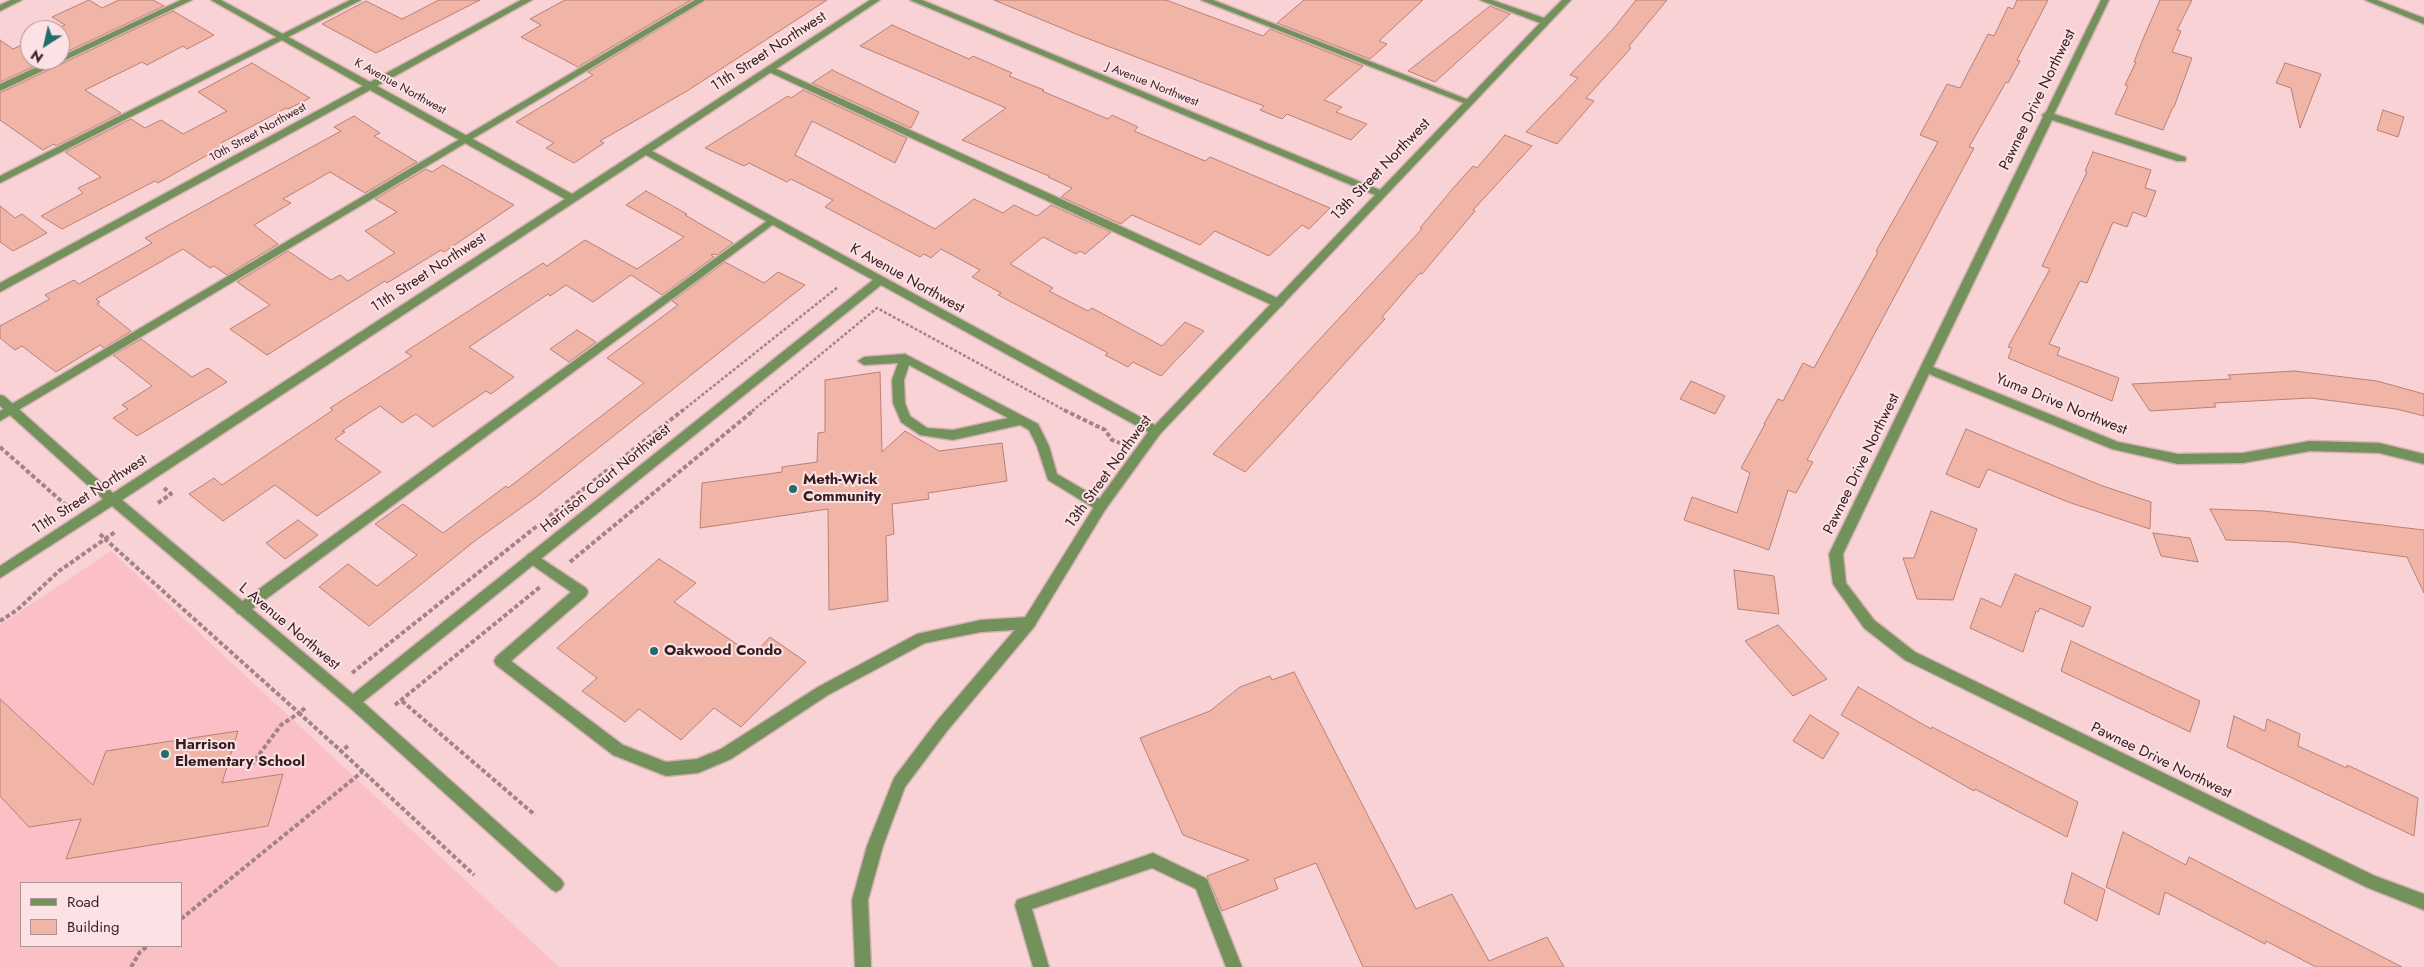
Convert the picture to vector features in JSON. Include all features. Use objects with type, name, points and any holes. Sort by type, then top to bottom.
[{"type":"street","points":[[0,8],[18,0]]},
{"type":"street","points":[[70,55],[188,0]]},
{"type":"street","name":"K Avenue Northwest","points":[[215,0],[571,198]]},
{"type":"street","points":[[0,180],[357,0]]},
{"type":"street","name":"10th Street Northwest","points":[[0,288],[528,0]]},
{"type":"street","points":[[0,417],[701,0]]},
{"type":"street","name":"11th Street Northwest","points":[[0,573],[876,0]]},
{"type":"street","name":"J Avenue Northwest","points":[[914,0],[1381,194]]},
{"type":"street","points":[[1205,0],[1469,102]]},
{"type":"street","points":[[1484,0],[1546,22]]},
{"type":"street","name":"13th Street Northwest","points":[[864,967],[860,900],[875,846],[899,783],[942,726],[1029,622],[1101,506],[1156,432],[1567,0]]},
{"type":"street","name":"Pawnee Drive Northwest","points":[[2105,0],[2047,115],[1927,369],[1836,554],[1840,584],[1869,624],[1910,656],[2371,882],[2424,902]]},
{"type":"street","points":[[2369,0],[2424,21]]},
{"type":"street","points":[[770,69],[1278,303]]},
{"type":"street","points":[[0,88],[39,70]]},
{"type":"street","points":[[2047,115],[2181,160]]},
{"type":"street","name":"K Avenue Northwest","points":[[645,151],[1156,432]]},
{"type":"street","points":[[242,609],[771,221]]},
{"type":"street","name":"Harrison Court Northwest","points":[[353,702],[879,281]]},
{"type":"street","points":[[905,358],[898,380],[899,403],[905,419],[924,432],[953,435],[1021,420]]},
{"type":"street","points":[[864,361],[905,358],[1021,420],[1034,428],[1043,446],[1052,477],[1101,506]]},
{"type":"street","name":"Yuma Drive Northwest","points":[[1927,369],[2116,446],[2178,460],[2243,458],[2310,446],[2379,448],[2424,459]]},
{"type":"street","name":"L Avenue Northwest","points":[[0,399],[112,499],[353,702],[556,884]]},
{"type":"street","points":[[533,558],[581,592],[501,662],[618,750],[666,769],[698,766],[726,754],[823,691],[922,638],[980,626],[1029,622]]},
{"type":"street","points":[[1041,967],[1023,905],[1153,860],[1202,884],[1234,967]]},
{"type":"path","points":[[352,673],[838,287]]},
{"type":"path","points":[[395,705],[877,308],[1047,402],[1105,430],[1112,440],[1120,443]]},
{"type":"path","points":[[0,446],[69,506],[61,511]]},
{"type":"path","points":[[158,503],[172,494],[164,488]]},
{"type":"path","points":[[0,621],[17,610],[59,571],[115,532]]},
{"type":"path","points":[[100,534],[341,751],[474,875]]},
{"type":"path","points":[[402,701],[535,816]]},
{"type":"path","points":[[252,764],[281,725],[305,708]]},
{"type":"path","points":[[341,751],[348,746]]},
{"type":"path","points":[[182,918],[362,772]]},
{"type":"path","points":[[131,967],[140,952],[147,947]]},
{"type":"shaded area","name":"Harrison Elementary School","points":[[111,551],[559,967],[0,967],[0,625]]},
{"type":"building","points":[[89,0],[102,8],[119,0],[153,0],[164,6],[70,50],[70,20],[57,20],[52,17]]},
{"type":"building","points":[[439,0],[480,0],[376,53],[322,24],[366,1],[402,19]]},
{"type":"building","points":[[565,0],[691,0],[578,67],[521,37],[541,25],[530,19]]},
{"type":"building","points":[[707,0],[827,0],[687,91],[600,141],[604,143],[574,163],[546,148],[554,143],[516,122],[593,75],[588,72]]},
{"type":"building","points":[[994,0],[1166,0],[1263,36],[1270,29],[1363,66],[1324,100],[1342,107],[1336,112],[1367,124],[1351,140],[1287,114],[1282,119],[1260,110],[1264,106],[1076,34]]},
{"type":"building","points":[[1304,0],[1423,0],[1379,41],[1387,44],[1370,59],[1277,23]]},
{"type":"building","points":[[1636,0],[1667,0],[1629,46],[1631,48],[1586,98],[1594,101],[1557,144],[1526,132],[1578,78],[1570,75],[1613,29]]},
{"type":"building","points":[[2017,0],[2048,0],[2017,60],[2020,61],[1969,147],[1974,148],[1807,460],[1813,462],[1796,493],[1788,490],[1769,550],[1684,520],[1692,497],[1737,513],[1750,473],[1741,468],[1764,424],[1778,399],[1783,401],[1803,363],[1814,368],[1878,252],[1876,251],[1938,142],[1920,135],[1947,84],[1960,88],[1988,34],[1994,36],[2008,7],[2013,9]]},
{"type":"building","points":[[2160,0],[2192,0],[2177,30],[2181,31],[2172,52],[2192,58],[2174,107],[2163,130],[2115,114],[2128,86],[2125,85]]},
{"type":"building","points":[[1490,6],[1510,14],[1435,82],[1408,71]]},
{"type":"building","points":[[173,11],[214,35],[187,49],[183,46],[147,65],[142,62],[85,90],[121,113],[56,146],[54,144],[43,150],[0,120],[0,93],[49,70],[70,70],[70,60]]},
{"type":"building","points":[[892,25],[969,59],[973,56],[1012,73],[1009,76],[1108,119],[1112,115],[1138,127],[1134,131],[1205,161],[1210,157],[1330,208],[1309,229],[1302,225],[1269,256],[1215,231],[1200,245],[1132,215],[1121,224],[1061,197],[1072,188],[1049,176],[962,140],[1006,108],[860,46]]},
{"type":"building","points":[[0,40],[13,49],[20,46],[20,70],[26,70],[0,82]]},
{"type":"building","points":[[252,63],[310,98],[288,109],[286,108],[221,143],[225,145],[158,183],[155,181],[62,229],[41,216],[83,193],[78,188],[101,177],[65,152],[131,119],[145,128],[161,120],[183,134],[227,111],[198,92]]},
{"type":"building","points":[[2285,63],[2321,74],[2300,128],[2291,88],[2276,83]]},
{"type":"building","points":[[832,70],[919,112],[911,128],[812,83]]},
{"type":"building","points":[[803,90],[907,138],[895,163],[812,121],[795,155],[935,229],[974,199],[1003,213],[1014,205],[1037,216],[1051,205],[1111,232],[1085,254],[1080,251],[1076,254],[1043,237],[1010,264],[1053,288],[1049,291],[1088,311],[1092,308],[1162,346],[1185,322],[1204,331],[1161,376],[1133,362],[1128,367],[1105,355],[1108,353],[998,295],[1001,293],[972,277],[980,270],[941,249],[931,258],[924,254],[920,257],[825,207],[833,200],[791,179],[787,182],[749,163],[744,166],[705,148],[788,96],[791,98]]},
{"type":"building","points":[[2383,110],[2404,117],[2398,137],[2377,130]]},
{"type":"building","points":[[354,116],[380,133],[374,136],[417,162],[365,193],[330,172],[283,199],[291,203],[254,225],[278,244],[227,275],[214,266],[210,268],[183,249],[96,299],[100,302],[97,304],[131,331],[104,348],[100,345],[56,372],[22,346],[15,350],[0,338],[0,326],[50,299],[45,295],[74,280],[79,284],[152,243],[145,238],[341,131],[334,127]]},
{"type":"building","points":[[1505,135],[1532,146],[1473,210],[1475,211],[1422,274],[1420,273],[1382,317],[1385,319],[1277,438],[1245,472],[1213,454],[1422,229],[1420,228],[1473,166],[1477,168]]},
{"type":"building","points":[[2093,152],[2151,170],[2145,188],[2156,191],[2146,217],[2133,212],[2127,227],[2113,222],[2087,283],[2080,281],[2049,344],[2060,348],[2057,355],[2119,378],[2112,401],[2008,358],[2012,348],[2008,347],[2050,269],[2042,266],[2087,172],[2085,171]]},
{"type":"building","points":[[443,165],[514,205],[444,252],[441,250],[387,283],[385,281],[267,355],[230,329],[270,305],[237,282],[288,251],[331,280],[340,275],[348,281],[395,253],[365,231],[397,212],[375,199],[426,169],[432,172]]},
{"type":"building","points":[[646,191],[733,243],[717,255],[711,255],[714,257],[662,295],[631,275],[593,302],[566,285],[550,296],[548,294],[469,347],[514,377],[491,394],[486,391],[433,427],[416,414],[402,423],[380,406],[342,431],[345,432],[335,439],[381,472],[317,516],[275,485],[223,521],[189,494],[214,478],[222,485],[333,410],[330,408],[412,356],[405,352],[543,263],[547,266],[585,240],[637,269],[684,237],[626,205]]},
{"type":"building","points":[[0,206],[15,218],[22,214],[47,233],[13,251],[0,242]]},
{"type":"building","points":[[725,262],[764,283],[778,272],[805,285],[535,498],[476,540],[369,626],[319,587],[348,564],[377,586],[417,555],[375,524],[403,504],[443,533],[506,486],[508,488],[644,383],[607,358],[678,305],[672,301]]},
{"type":"building","points":[[577,330],[596,342],[569,362],[550,349]]},
{"type":"building","points":[[141,339],[192,377],[208,368],[227,382],[137,436],[113,418],[128,409],[122,405],[152,386],[113,355]]},
{"type":"building","points":[[2294,371],[2377,381],[2424,394],[2424,416],[2396,409],[2311,398],[2214,403],[2216,407],[2150,411],[2132,384],[2231,379],[2228,375]]},
{"type":"building","name":"Meth-Wick Community","points":[[880,372],[882,452],[905,431],[939,451],[1002,443],[1007,481],[928,493],[929,499],[892,504],[894,534],[886,536],[888,601],[829,610],[828,509],[700,528],[702,483],[782,472],[782,467],[817,462],[818,433],[825,432],[825,380]]},
{"type":"building","points":[[1691,381],[1725,396],[1715,414],[1680,399]]},
{"type":"building","points":[[1966,429],[2100,485],[2151,502],[2150,529],[2068,502],[1988,469],[1979,488],[1946,474]]},
{"type":"building","points":[[2210,509],[2264,511],[2424,530],[2424,593],[2407,557],[2292,542],[2226,540]]},
{"type":"building","points":[[1931,511],[1977,529],[1953,600],[1917,599],[1903,558],[1914,558]]},
{"type":"building","points":[[298,520],[318,535],[285,559],[266,543]]},
{"type":"building","points":[[2153,533],[2190,538],[2198,562],[2161,556]]},
{"type":"building","name":"Oakwood Condo","points":[[659,559],[696,583],[674,602],[753,655],[770,637],[806,662],[741,727],[714,708],[681,740],[639,709],[625,722],[582,691],[597,678],[557,648]]},
{"type":"building","points":[[1734,570],[1774,576],[1779,614],[1738,609]]},
{"type":"building","points":[[2015,574],[2091,607],[2083,627],[2040,608],[2038,612],[2036,611],[2023,652],[1970,628],[1981,598],[2001,607]]},
{"type":"building","points":[[1778,625],[1827,679],[1793,696],[1745,641]]},
{"type":"building","points":[[2071,641],[2200,701],[2190,732],[2061,671]]},
{"type":"building","points":[[1294,672],[1416,909],[1452,894],[1489,961],[1547,937],[1564,967],[1363,967],[1316,863],[1274,879],[1278,889],[1222,911],[1207,876],[1249,860],[1183,835],[1140,738],[1210,711],[1240,687],[1270,676],[1272,680]]},
{"type":"building","points":[[1858,687],[1931,729],[1932,727],[2078,802],[2067,837],[1975,789],[1974,791],[1841,715]]},
{"type":"building","points":[[0,699],[93,785],[106,751],[238,731],[222,783],[283,774],[268,826],[66,859],[81,819],[29,827],[0,796]]},
{"type":"building","points":[[1810,715],[1839,733],[1823,759],[1793,741]]},
{"type":"building","points":[[2234,716],[2265,731],[2267,719],[2300,734],[2298,746],[2347,768],[2347,765],[2418,798],[2414,836],[2227,747]]},
{"type":"building","points":[[2123,832],[2186,865],[2189,857],[2402,967],[2316,967],[2266,941],[2265,944],[2165,892],[2159,915],[2106,887]]},
{"type":"building","points":[[2072,873],[2105,890],[2097,921],[2064,903]]},
{"type":"place","name":"Meth-Wick Community","points":[[793,489]]},
{"type":"place","name":"Oakwood Condo","points":[[654,651]]},
{"type":"place","name":"Harrison Elementary School","points":[[165,754]]}]
